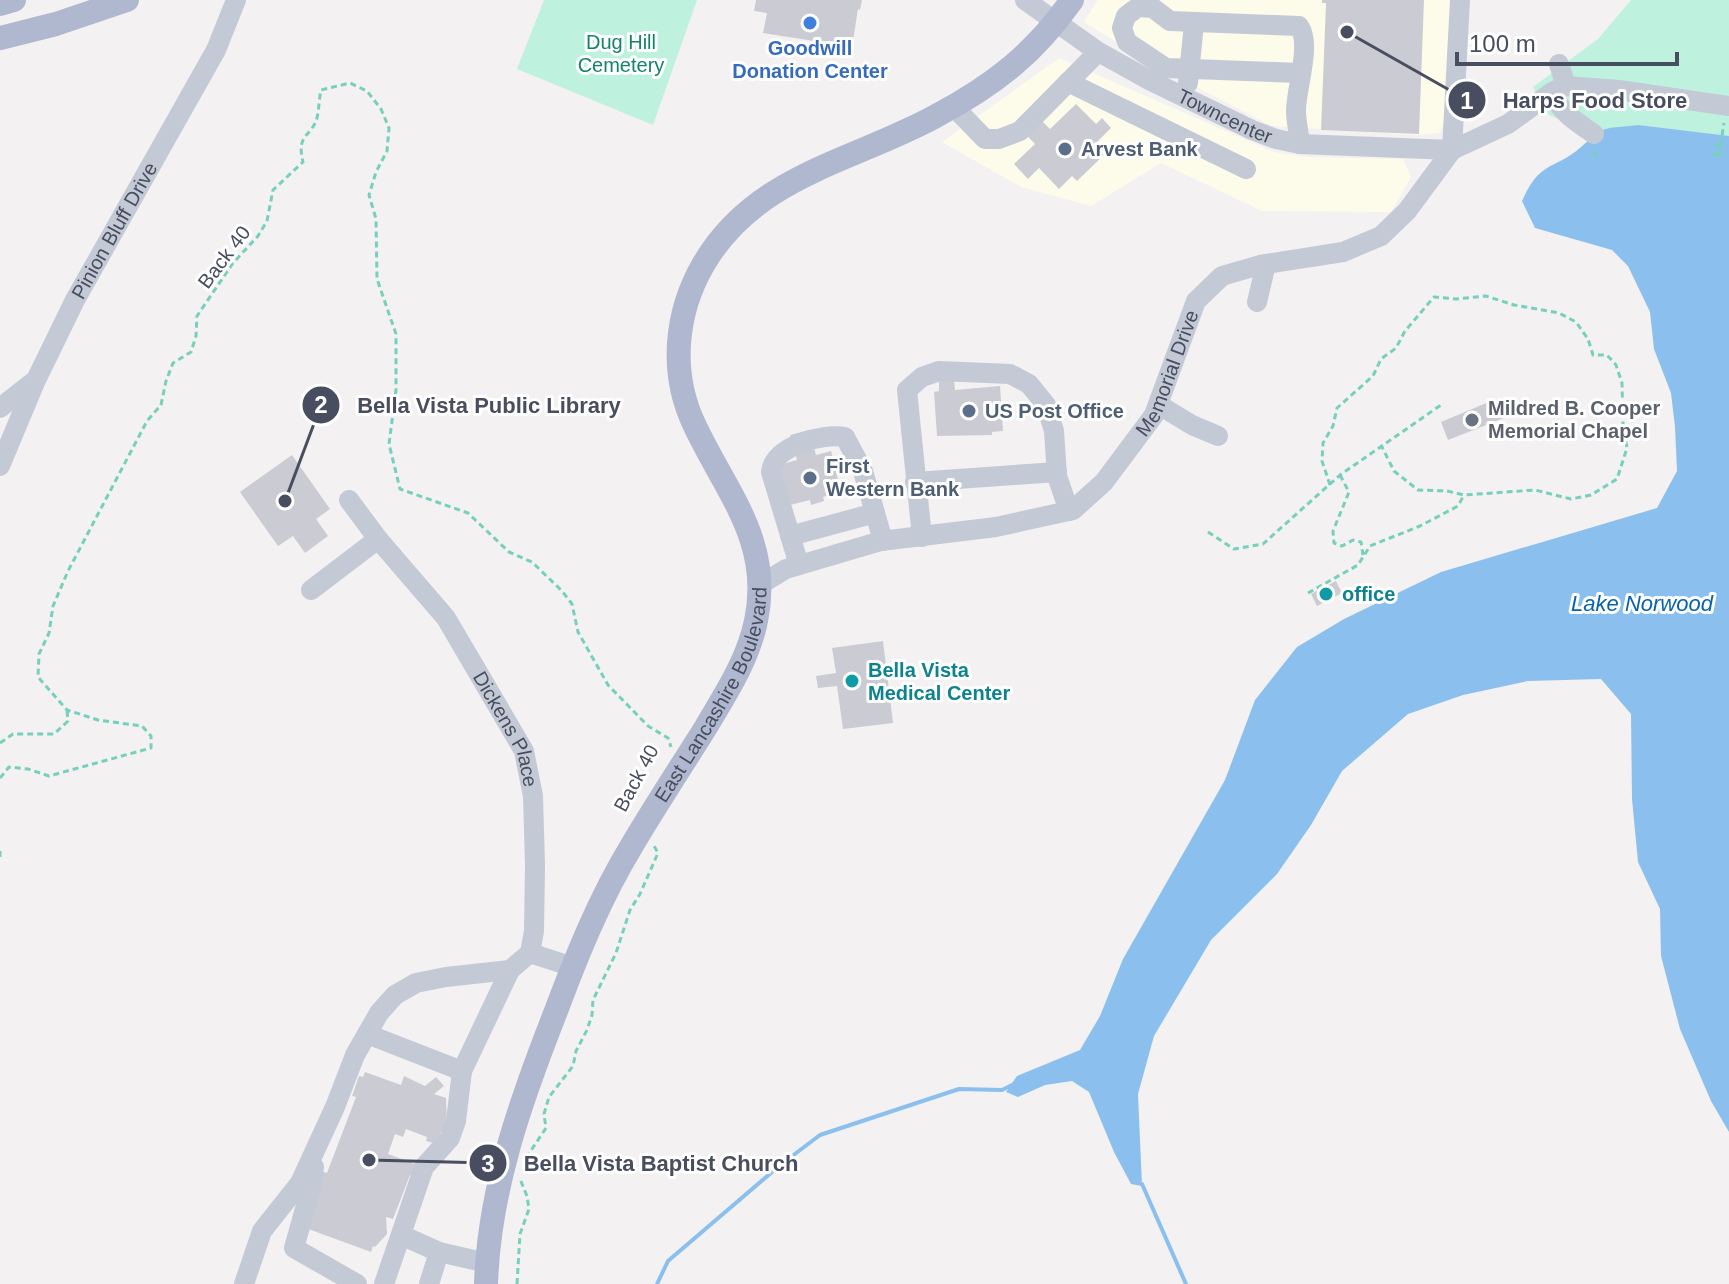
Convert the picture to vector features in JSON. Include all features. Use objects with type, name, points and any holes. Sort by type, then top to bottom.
[{"type":"main road","points":[[0,4],[14,0]]},
{"type":"main road","points":[[0,38],[56,24],[127,0]]},
{"type":"main road","name":"East Lancashire Boulevard","points":[[487,1273],[499,1177],[531,1075],[573,967],[628,850],[730,688],[745,659],[756,622],[761,584],[759,564],[748,529],[738,504],[693,422],[682,388],[678,368],[679,335],[687,298],[726,231],[755,204],[800,176],[953,106],[1015,66],[1072,0]]},
{"type":"street","name":"Pinion Bluff Drive","points":[[0,466],[36,380],[102,249],[216,50],[236,0]]},
{"type":"street","name":"Towncenter","points":[[1025,0],[1098,52],[1252,130],[1276,139],[1300,144],[1452,150]]},
{"type":"street","points":[[1460,0],[1452,150],[1508,124],[1559,89],[1619,90],[1729,106]]},
{"type":"street","points":[[1300,73],[1166,68],[1127,42],[1122,28],[1126,16],[1138,7],[1153,8],[1170,21],[1194,24],[1299,26],[1304,39],[1296,110],[1300,144]]},
{"type":"street","points":[[1155,124],[1179,94],[1189,70],[1194,24]]},
{"type":"street","points":[[953,106],[985,139],[999,139],[1020,131],[1098,52]]},
{"type":"street","points":[[1559,64],[1558,106],[1594,134]]},
{"type":"street","points":[[1068,82],[1246,169]]},
{"type":"street","name":"Memorial Drive","points":[[761,584],[786,569],[883,541],[996,527],[1069,511],[1104,482],[1154,415],[1196,301],[1222,276],[1266,264],[1343,252],[1381,236],[1407,211],[1452,150]]},
{"type":"street","points":[[1257,302],[1266,264]]},
{"type":"street","points":[[922,537],[907,390],[922,377],[939,371],[1010,374],[1029,384],[1046,405],[1054,431],[1057,472],[1069,511]]},
{"type":"street","points":[[0,408],[36,380]]},
{"type":"street","points":[[1159,405],[1218,436]]},
{"type":"street","points":[[799,565],[771,472],[777,456],[788,448],[834,435],[845,437],[855,454],[883,541]]},
{"type":"street","points":[[915,482],[1057,472]]},
{"type":"street","name":"Dickens Place","points":[[349,500],[446,618],[524,751],[533,796],[534,931],[530,953]]},
{"type":"street","points":[[790,536],[875,513]]},
{"type":"street","points":[[311,590],[378,539]]},
{"type":"street","points":[[384,1284],[424,1167],[450,1138],[456,1121],[462,1071],[510,970],[530,953],[573,967]]},
{"type":"street","points":[[244,1284],[262,1231],[300,1183],[367,1034],[395,995],[416,983],[510,970]]},
{"type":"street","points":[[367,1034],[462,1071]]},
{"type":"street","points":[[316,1150],[312,1184],[294,1248],[357,1284]]},
{"type":"street","points":[[401,1235],[487,1273]]},
{"type":"street","points":[[429,1284],[439,1252]]},
{"type":"path","name":"Back 40","points":[[67,710],[38,677],[39,654],[49,633],[53,606],[68,571],[147,421],[161,405],[173,363],[191,352],[197,316],[233,263],[258,236],[267,221],[273,190],[303,162],[300,148],[305,133],[316,121],[321,90],[350,83],[367,91],[381,109],[389,128],[387,151],[369,195],[376,219],[377,279],[396,334],[396,390],[389,444],[400,489],[468,513],[509,552],[532,562],[562,591],[572,604],[578,632],[608,685],[648,726],[668,738],[671,747],[668,756]]},
{"type":"path","points":[[1719,155],[1723,130]]},
{"type":"path","points":[[1713,154],[1725,156]]},
{"type":"path","points":[[1330,485],[1322,461],[1323,443],[1333,426],[1337,408],[1373,376],[1381,359],[1396,348],[1405,331],[1434,297],[1456,299],[1486,296],[1514,305],[1559,313],[1576,322],[1588,339],[1593,355],[1607,355],[1616,365],[1622,383],[1627,448],[1617,479],[1591,495],[1571,499],[1535,490],[1464,495],[1418,490],[1394,471],[1381,445]]},
{"type":"path","points":[[1208,532],[1234,549],[1263,544],[1340,475],[1441,405]]},
{"type":"path","points":[[1340,475],[1349,492],[1333,531],[1334,543],[1342,546],[1353,540],[1361,542],[1363,555]]},
{"type":"path","points":[[1308,593],[1358,565],[1370,546],[1420,526],[1458,506],[1464,495]]},
{"type":"path","points":[[0,743],[13,734],[54,734],[68,721],[67,710],[98,720],[142,726],[151,736],[151,748],[49,776],[9,767],[0,778]]},
{"type":"path","name":"Back 40","points":[[525,1160],[546,1128],[544,1114],[549,1097],[573,1066],[576,1051],[592,1015],[593,1000],[616,953],[630,910],[658,853],[654,844],[645,837]]},
{"type":"path","points":[[0,851],[0,857]]},
{"type":"path","points":[[517,1284],[520,1234],[529,1209],[519,1176]]},
{"type":"shaded area","points":[[1098,0],[1452,0],[1445,123],[1439,133],[1416,135],[1272,126],[1159,68],[1084,22]]},
{"type":"shaded area","points":[[1059,58],[1274,152],[1307,157],[1403,159],[1411,177],[1391,212],[1262,211],[1161,163],[1091,206],[1021,187],[942,142]]},
{"type":"green space","name":"Dug Hill Cemetery","points":[[544,0],[697,0],[653,125],[517,69]]},
{"type":"green space","points":[[1631,0],[1729,0],[1729,137],[1594,134],[1549,115],[1533,87],[1598,39]]},
{"type":"water","name":"Lake Norwood","points":[[1638,125],[1729,136],[1729,1132],[1711,1101],[1680,1029],[1661,956],[1660,909],[1638,862],[1632,799],[1631,714],[1601,679],[1528,681],[1463,695],[1408,714],[1342,771],[1311,825],[1277,874],[1211,940],[1154,1036],[1138,1094],[1142,1186],[1131,1184],[1089,1092],[1072,1081],[1045,1085],[1018,1097],[1006,1092],[1017,1076],[1080,1050],[1100,1016],[1123,959],[1225,780],[1255,700],[1297,647],[1344,619],[1441,572],[1657,508],[1677,471],[1671,393],[1654,349],[1650,312],[1628,266],[1612,250],[1535,228],[1522,201],[1541,172],[1571,155],[1598,132]]},
{"type":"building","name":"Goodwill Donation Center","points":[[756,0],[862,0],[852,47],[763,33],[767,13],[754,11]]},
{"type":"building","points":[[1322,0],[1424,0],[1419,134],[1321,130],[1326,3]]},
{"type":"building","name":"Arvest Bank","points":[[1076,104],[1096,124],[1102,118],[1111,128],[1095,144],[1105,154],[1077,181],[1072,176],[1059,189],[1039,168],[1028,179],[1014,164],[1035,144],[1016,124],[1031,110],[1050,129]]},
{"type":"building","name":"US Post Office","points":[[954,380],[955,390],[1000,386],[1003,431],[992,432],[992,435],[937,436],[934,392],[939,391],[939,381]]},
{"type":"building","name":"Mildred B. Cooper Memorial Chapel","points":[[1496,399],[1504,418],[1448,440],[1441,422]]},
{"type":"building","name":"First Western Bank","points":[[809,430],[816,455],[831,451],[841,492],[823,497],[824,501],[811,505],[810,500],[790,505],[779,465],[797,460],[790,435]]},
{"type":"building","points":[[292,455],[330,509],[316,519],[328,536],[305,553],[293,536],[278,546],[240,492]]},
{"type":"building","name":"office","points":[[1336,581],[1342,593],[1317,606],[1311,594]]},
{"type":"building","name":"Bella Vista Medical Center","points":[[883,641],[893,723],[843,729],[837,686],[818,688],[816,676],[836,673],[832,648]]},
{"type":"building","points":[[365,1072],[401,1085],[404,1076],[425,1086],[436,1077],[444,1086],[434,1094],[446,1098],[447,1125],[433,1143],[426,1141],[427,1137],[406,1129],[403,1137],[395,1134],[388,1154],[431,1170],[427,1182],[410,1175],[393,1219],[386,1217],[387,1234],[373,1246],[371,1252],[292,1223],[321,1171],[327,1173],[356,1097],[352,1096],[359,1076],[363,1077]]},
{"type":"waterway","points":[[657,1284],[668,1261],[820,1135],[959,1089],[1002,1090],[1014,1084]]},
{"type":"waterway","points":[[1142,1184],[1186,1284]]},
{"type":"place","name":"Goodwill Donation Center","points":[[810,23]]},
{"type":"place","name":"Harps Food Store","points":[[1347,32]]},
{"type":"place","name":"Arvest Bank","points":[[1065,149]]},
{"type":"place","name":"US Post Office","points":[[969,411]]},
{"type":"place","name":"Mildred B. Cooper Memorial Chapel","points":[[1472,420]]},
{"type":"place","name":"First Western Bank","points":[[810,478]]},
{"type":"place","name":"Bella Vista Public Library","points":[[285,501]]},
{"type":"place","name":"office","points":[[1326,594]]},
{"type":"place","name":"Bella Vista Medical Center","points":[[852,681]]},
{"type":"place","name":"Bella Vista Baptist Church","points":[[369,1160]]}]
